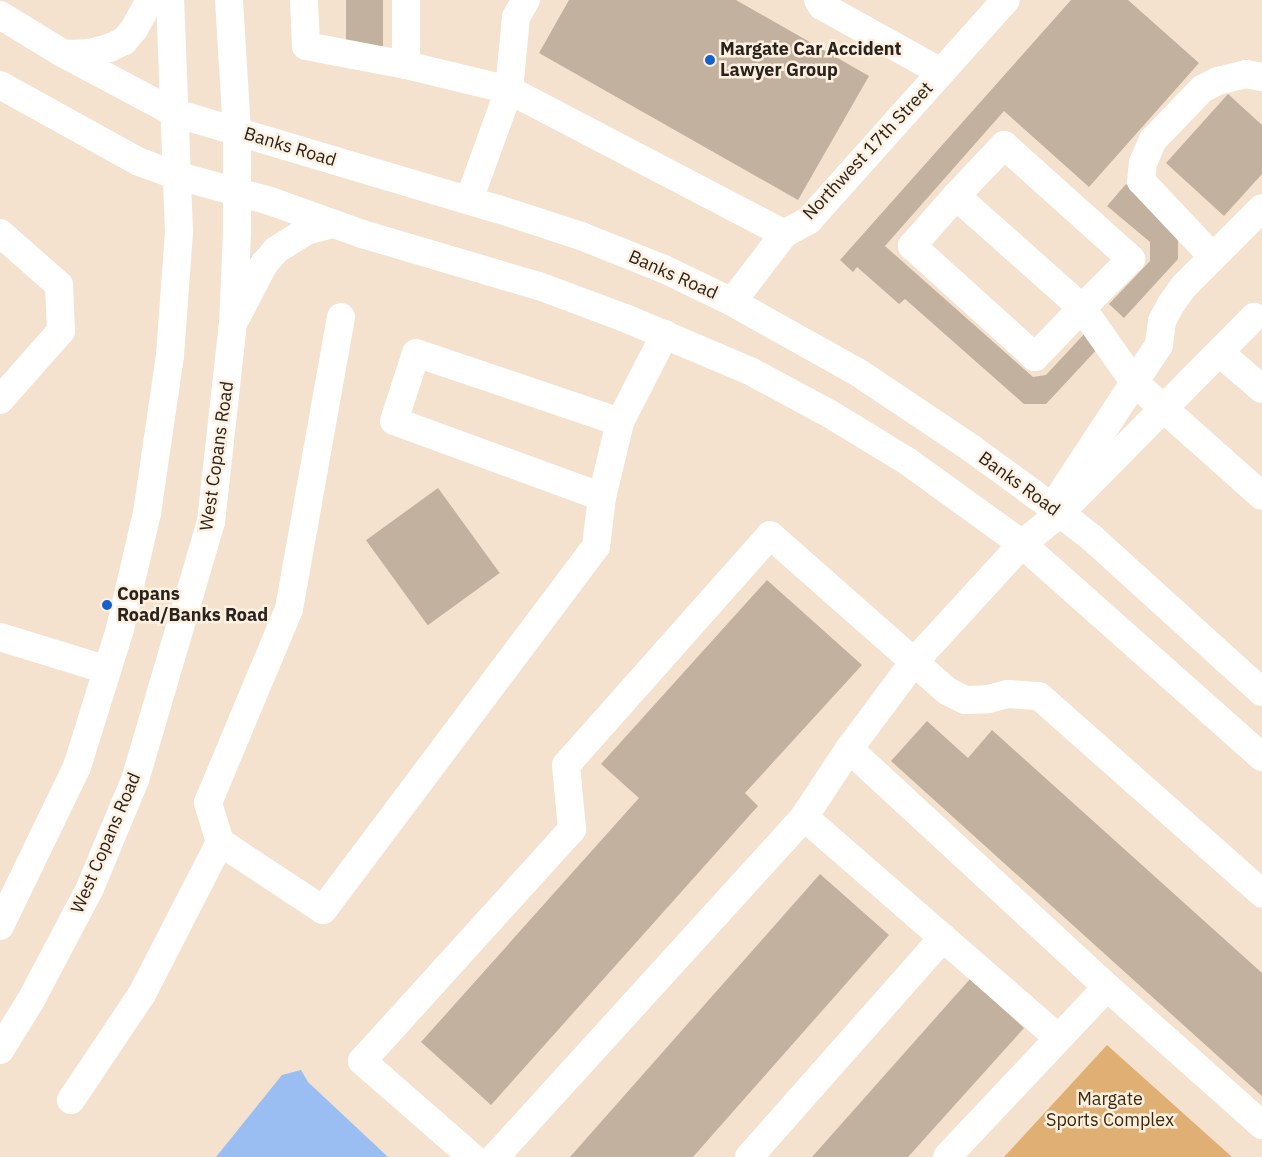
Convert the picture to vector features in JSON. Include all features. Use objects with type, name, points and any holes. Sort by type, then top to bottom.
[{"type":"street","points":[[64,54],[89,53],[109,48],[124,41],[134,29],[150,0]]},
{"type":"street","points":[[0,926],[77,766],[120,629],[147,513],[170,355],[179,232],[175,175],[175,113],[170,0]]},
{"type":"street","name":"West Copans Road","points":[[0,1050],[31,1000],[90,888],[136,780],[211,522],[233,324],[238,191],[237,131],[229,0]]},
{"type":"street","points":[[304,0],[306,46],[406,65],[508,90],[784,234]]},
{"type":"street","points":[[406,0],[406,65]]},
{"type":"street","points":[[469,200],[508,90],[516,17],[526,0]]},
{"type":"street","points":[[818,0],[822,6],[941,72]]},
{"type":"street","name":"Northwest 17th Street","points":[[732,302],[784,234],[809,220],[1006,0]]},
{"type":"street","name":"Banks Road","points":[[0,15],[64,54],[175,113],[469,200],[581,236],[664,269],[732,302],[860,374],[971,448],[1060,513],[1092,538],[1262,692]]},
{"type":"street","points":[[1212,256],[1141,181],[1143,163],[1153,140],[1202,89],[1218,81],[1246,74],[1262,77]]},
{"type":"street","points":[[0,85],[137,161],[175,175],[238,191],[333,224],[539,286],[665,334],[750,371],[830,414],[944,486],[1022,544],[1262,757]]},
{"type":"street","points":[[1004,145],[1131,259],[1082,308],[1035,357],[912,246],[1004,145]]},
{"type":"street","points":[[956,196],[1082,308],[1134,382],[1262,496]]},
{"type":"street","points":[[1060,513],[1060,496],[1159,346],[1162,322],[1171,304],[1184,286],[1212,256],[1262,208]]},
{"type":"street","points":[[233,324],[264,264],[276,250],[306,231],[333,224]]},
{"type":"street","points":[[0,233],[59,284],[61,331],[0,400]]},
{"type":"street","points":[[495,1157],[804,817],[849,749],[913,663],[1022,544],[1060,513],[1254,317]]},
{"type":"street","points":[[341,318],[289,609],[208,803],[220,842],[323,910],[596,546],[602,497],[620,422],[665,334]]},
{"type":"street","points":[[602,497],[394,421],[416,353],[620,422]]},
{"type":"street","points":[[1220,353],[1262,389]]},
{"type":"street","points":[[472,1157],[362,1061],[572,829],[566,765],[770,535],[947,691],[965,700],[988,699],[1008,694],[1039,696],[1262,892]]},
{"type":"street","points":[[0,637],[107,670]]},
{"type":"street","points":[[849,749],[1107,988],[1262,1126]]},
{"type":"street","points":[[804,817],[1058,1038]]},
{"type":"street","points":[[71,1100],[142,994],[220,842]]},
{"type":"street","points":[[749,1157],[943,938]]},
{"type":"street","points":[[947,1157],[1107,988]]},
{"type":"green space","name":"Margate Sports Complex","points":[[1107,1045],[1232,1157],[1004,1157]]},
{"type":"water","points":[[301,1070],[308,1082],[388,1157],[216,1157],[282,1075]]},
{"type":"building","points":[[346,0],[383,0],[383,46],[346,46]]},
{"type":"building","points":[[569,0],[736,0],[869,76],[798,200],[539,53]]},
{"type":"building","points":[[1071,0],[1128,0],[1199,63],[1089,187],[1004,111],[885,246],[1033,377],[1046,375],[1086,332],[1100,346],[1046,404],[1024,404],[905,299],[899,304],[857,267],[853,272],[840,260]]},
{"type":"building","points":[[1228,94],[1262,125],[1262,174],[1224,216],[1166,163]]},
{"type":"building","points":[[1126,184],[1178,228],[1178,259],[1124,318],[1109,304],[1150,261],[1150,242],[1107,206]]},
{"type":"building","points":[[438,488],[500,573],[428,625],[366,540]]},
{"type":"building","points":[[767,580],[862,665],[745,793],[758,806],[491,1105],[421,1042],[639,798],[601,764]]},
{"type":"building","points":[[927,721],[968,758],[992,730],[1262,973],[1262,1096],[891,761]]},
{"type":"building","points":[[820,874],[889,935],[693,1157],[570,1157]]},
{"type":"building","points":[[970,979],[1024,1028],[908,1157],[812,1157]]},
{"type":"place","name":"Margate Car Accident Lawyer Group","points":[[710,60]]},
{"type":"place","name":"Copans Road/Banks Road","points":[[107,605]]}]
